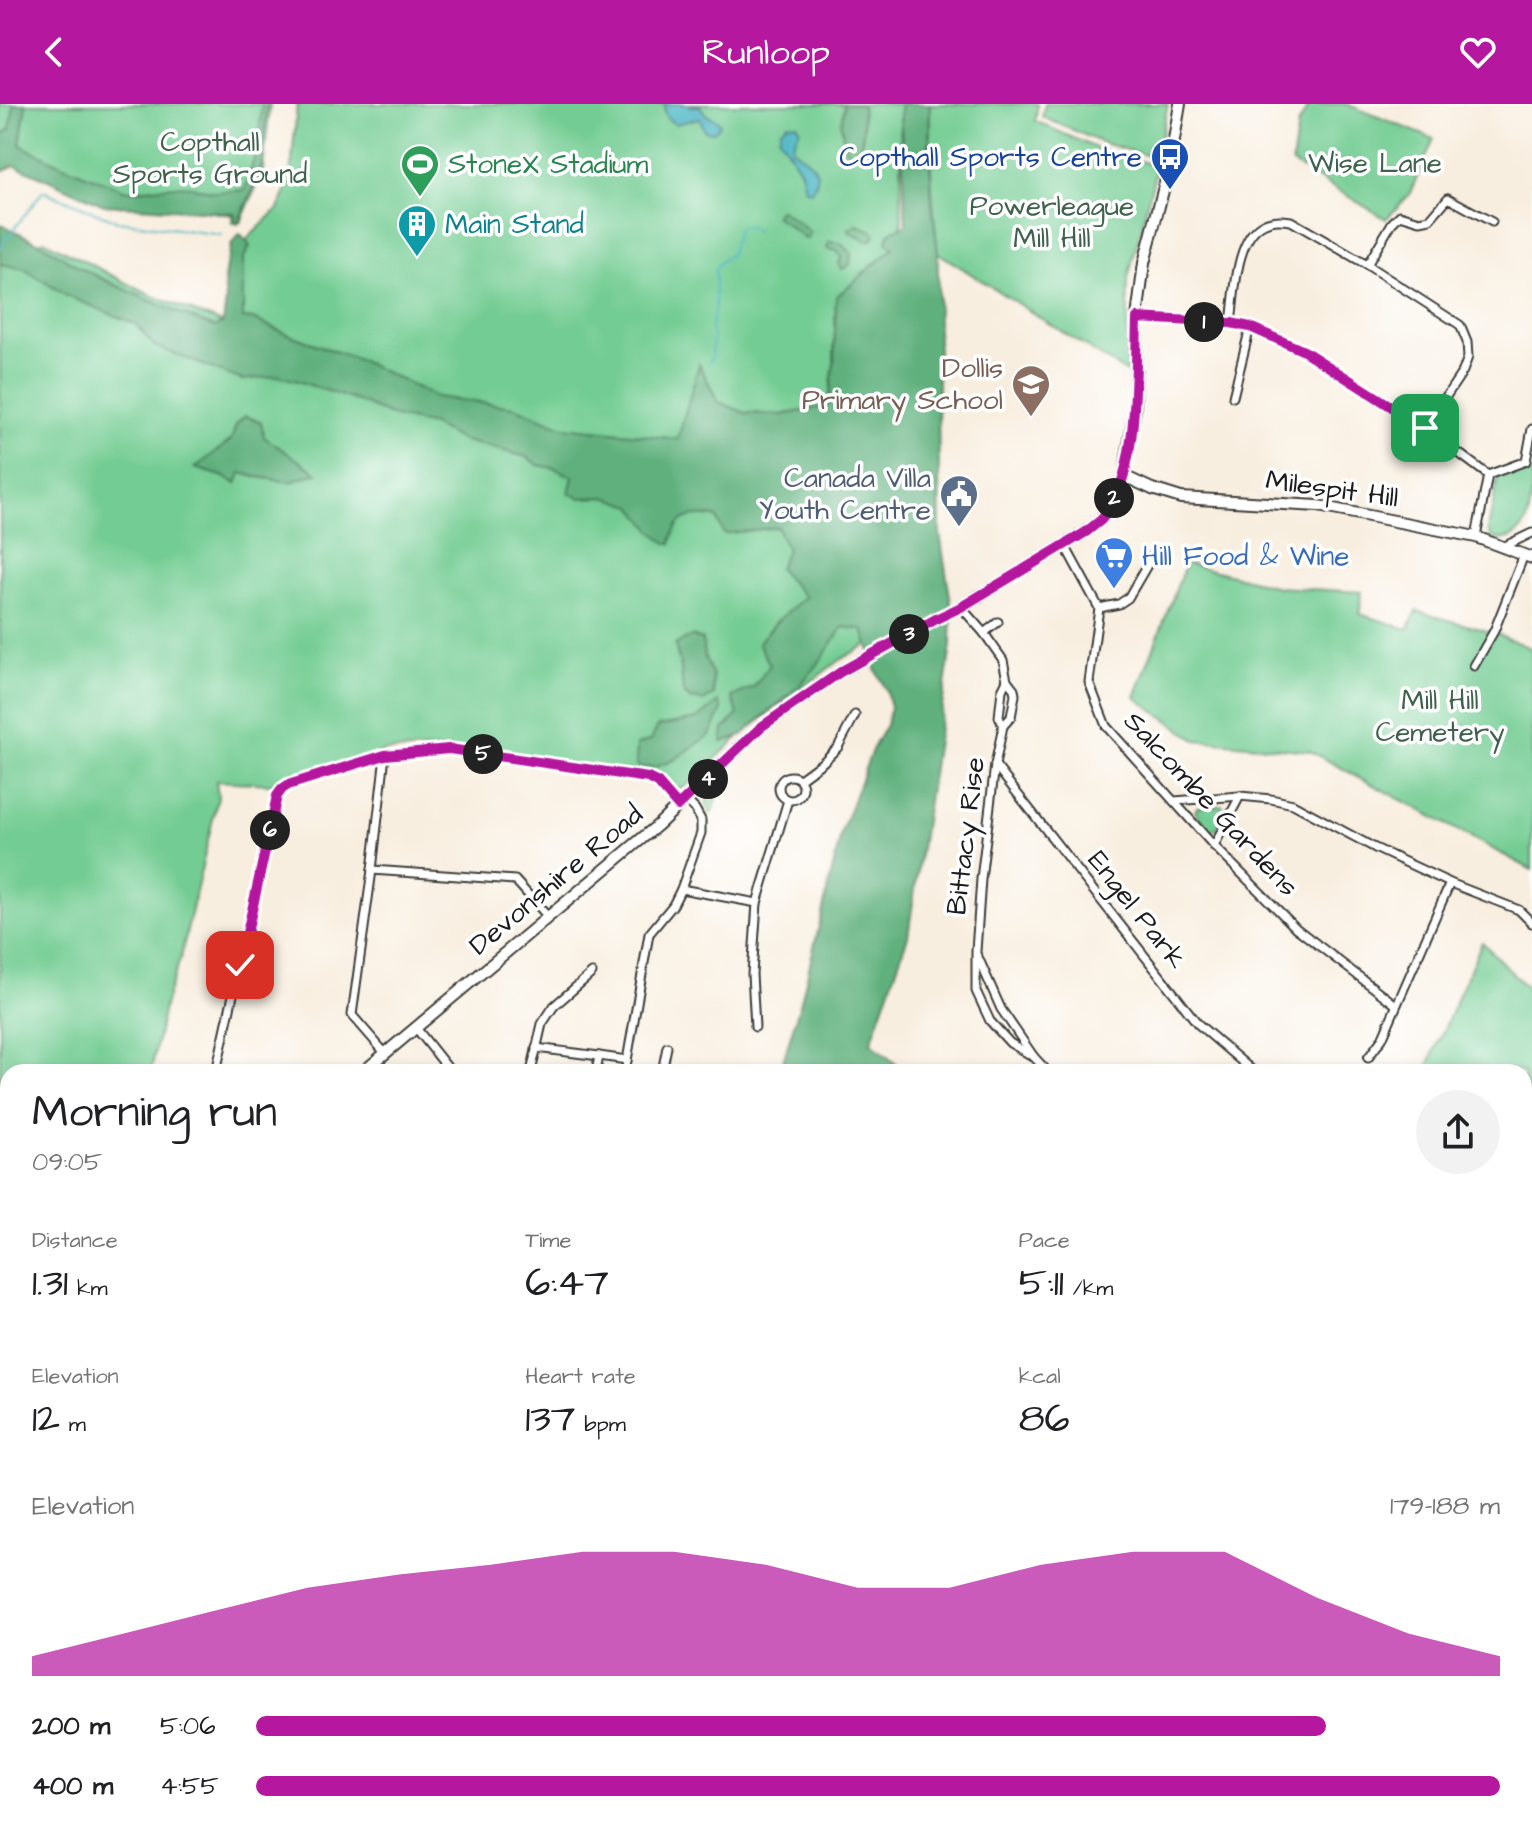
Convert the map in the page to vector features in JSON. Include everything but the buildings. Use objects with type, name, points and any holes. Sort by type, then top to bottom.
[{"type":"street","name":"Devonshire Road","points":[[372,1064],[682,803],[761,727],[842,671],[961,607],[1101,520],[1124,476],[1135,409],[1137,318],[1144,263],[1170,164],[1180,104]]},
{"type":"street","points":[[1367,265],[1400,215],[1420,221],[1430,219],[1448,198],[1492,222]]},
{"type":"street","points":[[1231,323],[1242,251],[1249,235],[1263,223],[1291,221],[1460,325],[1467,342],[1468,357],[1463,371],[1425,428]]},
{"type":"street","points":[[1137,318],[1231,323],[1250,327],[1304,351],[1425,428],[1488,475]]},
{"type":"street","points":[[1233,397],[1250,327]]},
{"type":"street","points":[[1488,475],[1529,462],[1532,429]]},
{"type":"street","points":[[1476,537],[1488,475]]},
{"type":"street","name":"Milespit Hill","points":[[1124,476],[1181,498],[1318,506],[1476,537],[1528,556]]},
{"type":"street","points":[[1503,547],[1532,533]]},
{"type":"street","points":[[1064,544],[1099,608],[1119,604],[1128,598],[1153,555]]},
{"type":"street","points":[[1474,666],[1494,631],[1528,556]]},
{"type":"street","name":"Bittacy Rise","points":[[961,607],[1003,660],[1007,680],[1015,695],[1011,717],[1003,726],[995,765],[981,879],[976,991],[990,1021],[1010,1043],[1034,1057]]},
{"type":"street","name":"Salcombe Gardens","points":[[1099,608],[1089,682],[1106,726],[1214,846],[1296,928],[1396,1005]]},
{"type":"street","points":[[984,633],[998,622]]},
{"type":"street","name":"Bittacy Rise","points":[[1003,726],[999,717],[1002,690],[1007,680]]},
{"type":"street","points":[[800,779],[838,747],[855,715]]},
{"type":"street","points":[[218,1064],[277,796],[282,789],[385,755],[449,749],[648,778],[695,809],[702,825],[681,889],[673,905],[649,934],[626,1064]]},
{"type":"street","points":[[385,755],[352,1015],[385,1053]]},
{"type":"street","name":"Engel Park","points":[[995,765],[1198,1024],[1245,1064]]},
{"type":"street","points":[[790,775],[800,779],[802,794],[794,800],[788,800],[779,793],[783,778],[790,775]]},
{"type":"street","points":[[1174,801],[1240,796],[1293,804],[1375,848],[1450,883],[1519,910],[1532,923]]},
{"type":"street","points":[[1214,846],[1240,796]]},
{"type":"street","points":[[755,1027],[752,974],[757,903],[788,800]]},
{"type":"street","points":[[372,870],[515,880],[549,918]]},
{"type":"street","points":[[1368,1058],[1382,1039],[1450,883]]},
{"type":"street","points":[[681,889],[757,903]]},
{"type":"street","name":"Bittacy Rise","points":[[976,951],[1001,1009],[1041,1064]]},
{"type":"street","points":[[533,1064],[542,1024],[554,1006],[592,973]]},
{"type":"street","points":[[416,1028],[445,1064]]},
{"type":"street","points":[[664,1064],[667,1047]]},
{"type":"street","points":[[536,1048],[627,1060]]},
{"type":"street","points":[[598,1064],[599,1056]]},
{"type":"green space","name":"Copthall Sports Ground","points":[[0,104],[270,104],[263,172],[241,222],[232,223],[232,215],[148,203],[8,151],[0,161]]},
{"type":"green space","points":[[14,104],[26,104],[20,145],[61,165],[127,191],[183,185],[216,192],[245,190],[258,145],[262,104],[267,104],[261,170],[238,224],[235,223],[234,213],[104,205],[15,165],[0,172],[0,136],[10,129]]},
{"type":"green space","points":[[297,104],[595,104],[595,109],[596,104],[900,104],[902,237],[894,248],[836,297],[834,364],[828,406],[781,415],[745,413],[718,402],[699,365],[678,439],[563,427],[556,457],[789,526],[868,623],[876,639],[838,661],[740,736],[684,788],[668,788],[648,773],[449,749],[385,751],[304,779],[272,784],[216,781],[218,797],[181,957],[165,1002],[153,1064],[0,1064],[0,240],[30,247],[44,240],[150,295],[223,323],[232,303],[234,252],[278,209],[290,184]]},
{"type":"green space","points":[[844,104],[861,104],[862,107],[862,139],[853,154],[845,149],[841,124]]},
{"type":"green space","points":[[900,104],[930,104],[932,202],[938,253],[940,534],[952,609],[951,646],[908,936],[871,1043],[896,1064],[782,1064],[802,997],[842,830],[872,750],[886,725],[890,708],[863,630],[843,627],[799,686],[741,736],[722,742],[724,729],[738,714],[732,697],[754,687],[770,665],[758,643],[776,622],[805,597],[778,568],[787,550],[777,527],[724,534],[716,517],[692,516],[681,521],[671,544],[666,543],[651,530],[633,506],[605,497],[580,498],[569,493],[573,477],[554,468],[538,465],[527,457],[461,440],[433,425],[395,417],[301,382],[279,376],[242,380],[154,346],[136,324],[67,296],[24,269],[0,264],[0,224],[115,285],[215,327],[223,323],[226,266],[231,245],[240,234],[250,246],[243,259],[243,318],[253,319],[362,361],[436,397],[515,407],[563,427],[678,439],[699,364],[718,402],[746,413],[781,415],[828,406],[834,363],[836,297],[893,248],[887,243],[889,233],[906,224]]},
{"type":"green space","name":"Powerleague Mill Hill","points":[[930,104],[1038,104],[1035,121],[1096,148],[1157,166],[1128,279],[1127,373],[938,253],[931,178]]},
{"type":"green space","points":[[1045,104],[1168,104],[1159,159],[1103,143],[1042,117]]},
{"type":"green space","name":"Wise Lane","points":[[1310,104],[1346,104],[1434,139],[1409,195],[1386,219],[1292,163],[1298,125]]},
{"type":"green space","points":[[781,210],[810,232],[808,238],[805,239],[775,216]]},
{"type":"green space","points":[[857,225],[873,231],[873,239],[868,241],[850,233],[849,229]]},
{"type":"green space","points":[[829,242],[840,243],[851,253],[850,265],[842,269],[837,251],[827,249]]},
{"type":"green space","points":[[245,416],[261,422],[264,437],[317,473],[291,482],[241,473],[237,484],[195,468],[231,440],[236,425]]},
{"type":"green space","points":[[1523,467],[1532,476],[1527,520],[1515,535],[1493,539],[1488,530],[1498,476],[1510,468]]},
{"type":"green space","name":"Mill Hill Cemetery","points":[[1186,563],[1278,587],[1361,592],[1360,614],[1408,629],[1417,611],[1498,634],[1532,649],[1532,870],[1310,751],[1196,740],[1135,697]]},
{"type":"green space","points":[[692,636],[702,640],[713,676],[714,695],[703,701],[690,699],[683,693],[675,645]]},
{"type":"green space","points":[[719,702],[722,710],[710,735],[674,760],[656,767],[636,765],[637,745],[651,740],[658,726],[697,719]]},
{"type":"green space","points":[[719,781],[721,786],[713,811],[709,814],[707,796]]},
{"type":"green space","points":[[1222,805],[1226,812],[1217,829],[1209,830],[1195,812],[1197,807]]},
{"type":"green space","points":[[1482,942],[1532,993],[1532,1064],[1429,1064]]},
{"type":"water","points":[[666,104],[700,106],[706,115],[720,124],[712,132],[704,130],[700,118],[676,124],[666,116]]},
{"type":"water","points":[[788,123],[797,124],[800,129],[792,148],[809,161],[816,172],[816,184],[811,191],[805,190],[801,171],[779,137],[781,129]]},
{"type":"waterway","points":[[0,247],[43,191],[117,221],[221,235]]},
{"type":"waterway","points":[[709,363],[712,356],[715,270],[731,254],[737,230],[750,227],[756,232]]},
{"type":"place","name":"Copthall Sports Centre","points":[[1170,191]]},
{"type":"place","name":"StoneX Stadium","points":[[420,198]]},
{"type":"place","name":"Main Stand","points":[[417,258]]},
{"type":"place","name":"Dollis Primary School","points":[[1031,418]]},
{"type":"place","name":"Canada Villa Youth Centre","points":[[959,528]]},
{"type":"place","name":"Hill Food & Wine","points":[[1114,590]]},
{"type":"route","points":[[240,965],[277,796],[288,785],[385,755],[449,749],[648,778],[658,783],[678,806],[761,727],[842,671],[961,607],[1086,532],[1101,520],[1110,507],[1124,476],[1135,409],[1137,318],[1231,323],[1250,327],[1304,351],[1425,428]]}]
